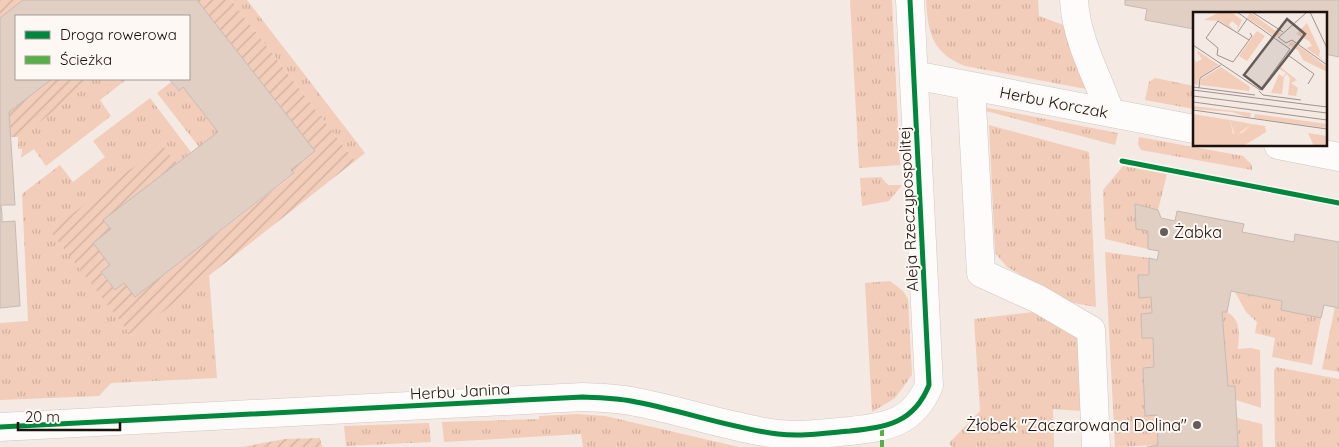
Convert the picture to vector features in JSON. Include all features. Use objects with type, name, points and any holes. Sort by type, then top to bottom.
[{"type":"street","name":"Aleja Rzeczypospolitej","points":[[910,0],[929,385],[924,400],[913,411]]},
{"type":"street","points":[[1074,0],[1075,17],[1082,43],[1110,112]]},
{"type":"street","name":"Herbu Korczak","points":[[914,75],[1193,129]]},
{"type":"street","points":[[971,86],[981,274],[1038,300],[1091,330],[1096,447]]},
{"type":"street","points":[[1283,146],[1339,157]]},
{"type":"street","name":"Herbu Janina","points":[[0,427],[583,397],[634,401],[762,431],[814,441],[882,428],[913,411]]},
{"type":"green space","points":[[0,0],[23,0],[0,18]]},
{"type":"green space","points":[[197,0],[231,0],[355,161],[132,336],[50,231],[162,145],[177,163],[104,220],[111,229],[93,243],[110,265],[101,273],[115,290],[124,283],[135,297],[294,174],[291,170],[315,151]]},
{"type":"green space","points":[[231,0],[247,0],[365,153],[355,161]]},
{"type":"green space","points":[[850,0],[892,0],[900,165],[859,168]]},
{"type":"green space","points":[[926,0],[1038,0],[1039,16],[1066,26],[1086,89],[965,66],[954,61],[945,55],[934,40],[928,22]]},
{"type":"green space","points":[[1155,78],[1193,86],[1193,109],[1145,100],[1149,82]]},
{"type":"green space","points":[[51,80],[86,80],[89,84],[20,137],[11,137],[9,112]]},
{"type":"green space","points":[[86,80],[126,80],[100,100],[111,116],[46,166],[34,149],[21,158],[22,149],[18,149],[18,137],[89,84]]},
{"type":"green space","points":[[171,82],[178,91],[183,87],[218,132],[199,147],[157,93]]},
{"type":"green space","points":[[150,98],[191,152],[177,163],[162,145],[51,231],[132,336],[209,274],[217,378],[111,383],[99,396],[0,400],[0,323],[28,321],[22,194],[60,165],[73,182],[105,157],[93,141]]},
{"type":"green space","points":[[983,107],[1118,133],[1115,145],[982,110]]},
{"type":"green space","points":[[989,125],[1089,152],[1096,307],[1068,302],[1007,267],[995,253]]},
{"type":"green space","points":[[1139,137],[1243,156],[1252,165],[1252,170],[1141,150],[1138,144]]},
{"type":"green space","points":[[1123,166],[1167,174],[1158,210],[1135,204],[1136,229],[1148,231],[1148,249],[1105,239],[1103,190]]},
{"type":"green space","points":[[881,177],[888,185],[902,185],[889,201],[862,206],[860,178]]},
{"type":"green space","points":[[1105,252],[1149,258],[1149,275],[1139,275],[1139,298],[1151,297],[1152,313],[1141,314],[1142,338],[1153,338],[1154,367],[1143,368],[1145,416],[1157,415],[1158,445],[1115,447]]},
{"type":"green space","points":[[890,281],[903,291],[908,299],[912,375],[895,398],[872,412],[865,283]]},
{"type":"green space","points":[[1235,292],[1282,301],[1281,310],[1321,318],[1312,365],[1272,357],[1275,338],[1255,333],[1257,322],[1246,312]]},
{"type":"green space","points":[[1335,307],[1339,308],[1339,372],[1322,369]]},
{"type":"green space","points":[[1034,312],[1078,336],[1081,411],[1053,409],[1054,447],[952,447],[949,443],[980,411],[974,319]]},
{"type":"green space","points":[[1222,312],[1227,312],[1235,319],[1239,333],[1238,349],[1251,348],[1260,350],[1261,408],[1236,400],[1235,386],[1228,386]]},
{"type":"green space","points":[[1276,367],[1339,379],[1339,447],[1275,447],[1274,370]]},
{"type":"green space","points":[[577,414],[605,416],[739,447],[583,447],[581,434],[444,442],[442,422],[539,419],[539,416]]},
{"type":"green space","points":[[1237,418],[1262,424],[1263,447],[1238,447]]},
{"type":"green space","points":[[429,423],[431,442],[346,446],[344,426]]},
{"type":"green space","points":[[320,438],[322,447],[242,447],[285,439]]},
{"type":"building","points":[[23,0],[197,0],[315,151],[291,170],[294,173],[135,297],[124,283],[115,290],[101,272],[110,265],[93,243],[111,229],[103,220],[218,132],[183,87],[179,91],[170,80],[190,80],[190,15],[15,15],[15,80],[51,80],[9,112],[15,205],[1,205],[2,222],[15,221],[20,306],[0,308],[0,18]]},
{"type":"building","points":[[1125,0],[1339,0],[1339,57],[1326,54],[1326,12],[1193,12],[1193,29],[1145,20],[1147,9],[1125,5]]},
{"type":"building","points":[[1135,204],[1158,210],[1161,218],[1175,221],[1177,211],[1244,224],[1242,232],[1294,242],[1295,234],[1339,242],[1339,308],[1324,305],[1321,318],[1281,310],[1282,301],[1231,291],[1227,312],[1222,312],[1228,386],[1235,386],[1238,447],[1147,447],[1158,445],[1157,415],[1145,416],[1143,368],[1154,367],[1153,338],[1142,338],[1141,314],[1152,313],[1151,297],[1139,298],[1138,275],[1149,275],[1149,258],[1157,260],[1159,251],[1148,249],[1148,231],[1136,229]]},
{"type":"marked path","points":[[882,428],[882,447]]},
{"type":"cycle path","points":[[0,427],[583,397],[630,401],[742,428],[787,435],[863,429],[898,421],[916,408],[929,385],[910,0]]},
{"type":"cycle path","points":[[1122,161],[1339,203]]},
{"type":"place","name":"Żabka","points":[[1164,232]]},
{"type":"place","name":"Żłobek \"Zaczarowana Dolina\"","points":[[1197,425]]}]
